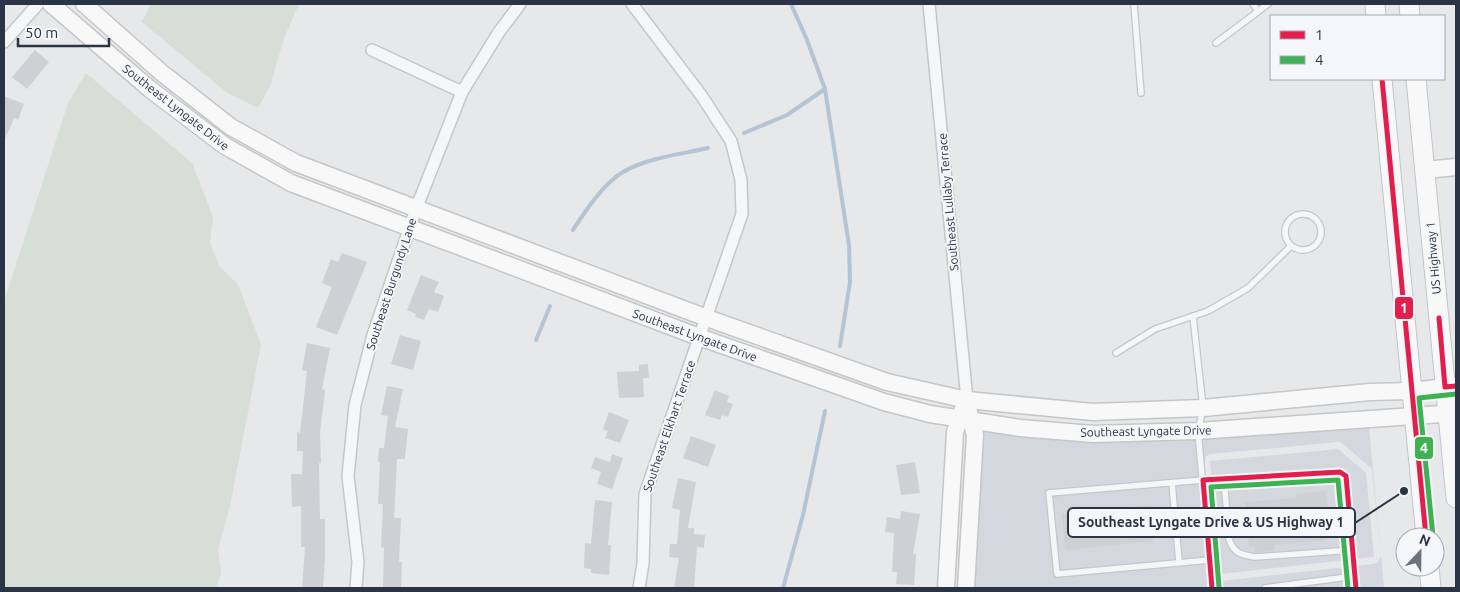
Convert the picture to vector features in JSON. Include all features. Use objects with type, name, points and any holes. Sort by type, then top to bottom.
[{"type":"main road","points":[[1382,80],[1410,391],[1425,527]]},
{"type":"main road","name":"US Highway 1","points":[[1416,80],[1451,387],[1456,498]]},
{"type":"street","points":[[5,38],[38,4]]},
{"type":"street","name":"Southeast Lyngate Drive","points":[[51,4],[151,90],[224,146],[291,182],[699,337],[884,402],[930,414],[964,420],[1020,428],[1093,434],[1198,431],[1452,413]]},
{"type":"street","name":"Southeast Lyngate Drive","points":[[84,4],[162,73],[231,127],[296,163],[707,318],[887,382],[967,400],[1093,412],[1203,408],[1370,392],[1451,387]]},
{"type":"street","name":"Southeast Burgundy Lane","points":[[356,588],[358,562],[348,476],[355,405],[373,335],[416,209],[462,92],[520,4]]},
{"type":"street","name":"Southeast Elkhart Terrace","points":[[632,4],[700,95],[731,141],[741,180],[742,214],[645,494],[643,563],[639,588]]},
{"type":"street","name":"Southeast Lullaby Terrace","points":[[929,4],[967,400]]},
{"type":"street","points":[[372,50],[462,92]]},
{"type":"street","points":[[1425,170],[1456,168]]},
{"type":"street","points":[[947,588],[955,432],[964,420],[967,400]]},
{"type":"street","points":[[964,420],[975,435],[966,588]]},
{"type":"lane","points":[[1134,4],[1141,93]]},
{"type":"lane","points":[[1253,4],[1258,11]]},
{"type":"lane","points":[[1216,43],[1268,4]]},
{"type":"lane","points":[[1306,214],[1317,220],[1320,225],[1321,238],[1314,247],[1302,250],[1291,246],[1285,235],[1286,224],[1290,219],[1306,214]]},
{"type":"lane","points":[[1116,353],[1155,329],[1208,311],[1248,288],[1291,246]]},
{"type":"lane","points":[[1193,316],[1203,408],[1198,431],[1212,588]]},
{"type":"lane","points":[[1210,560],[1057,574],[1049,493],[1203,480],[1340,472],[1346,476],[1356,588]]},
{"type":"lane","points":[[1224,479],[1231,546],[1240,553],[1263,557],[1353,550]]},
{"type":"lane","points":[[1172,483],[1179,562]]},
{"type":"lane","points":[[1265,588],[1355,576]]},
{"type":"shaded area","points":[[151,4],[299,4],[284,38],[270,86],[258,108],[226,92],[142,22]]},
{"type":"shaded area","points":[[86,73],[192,163],[213,217],[210,242],[219,266],[238,285],[261,344],[230,506],[218,549],[221,573],[216,588],[4,588],[4,302],[68,103]]},
{"type":"shaded area","points":[[1369,427],[1384,588],[972,588],[980,429]],"holes":[[[1342,443],[1372,469],[1381,556],[1378,562],[1374,564],[1221,581],[1216,579],[1204,462],[1206,456],[1210,454]]]},
{"type":"shaded area","points":[[1338,449],[1366,473],[1374,557],[1221,574],[1210,461]]},
{"type":"building","points":[[35,50],[49,62],[27,89],[12,77]]},
{"type":"building","points":[[4,96],[24,104],[18,120],[14,118],[4,141]]},
{"type":"building","points":[[342,253],[367,262],[337,335],[316,327],[332,287],[322,283],[331,259],[338,262]]},
{"type":"building","points":[[421,275],[439,282],[434,292],[444,296],[438,312],[429,309],[424,320],[415,317],[416,314],[407,310]]},
{"type":"building","points":[[400,335],[421,341],[413,370],[391,364]]},
{"type":"building","points":[[307,343],[330,348],[322,389],[325,390],[320,433],[321,463],[319,463],[320,519],[325,519],[323,588],[302,588],[305,547],[301,547],[301,506],[292,507],[291,474],[302,474],[303,451],[297,451],[297,432],[300,433],[307,371],[302,370]]},
{"type":"building","points":[[648,364],[649,378],[643,378],[644,397],[619,398],[617,372],[639,371],[639,365]]},
{"type":"building","points":[[387,386],[403,389],[395,427],[408,429],[405,459],[397,459],[394,518],[401,518],[399,562],[402,562],[401,588],[383,588],[384,548],[381,547],[383,504],[378,504],[380,462],[378,462],[379,448],[384,448],[388,416],[381,415]]},
{"type":"building","points":[[715,390],[729,396],[727,402],[733,404],[728,417],[722,415],[720,420],[705,415]]},
{"type":"building","points":[[609,412],[629,420],[620,443],[605,438],[608,431],[603,429]]},
{"type":"building","points":[[691,436],[716,445],[708,467],[683,458]]},
{"type":"building","points":[[612,454],[623,458],[612,489],[597,484],[601,472],[591,468],[595,457],[610,462]]},
{"type":"building","points":[[915,462],[920,493],[901,495],[896,465]]},
{"type":"building","points":[[678,478],[696,482],[688,528],[694,528],[694,534],[705,535],[704,548],[697,547],[694,588],[674,588],[679,558],[669,557],[670,544],[677,544],[680,510],[672,508]]},
{"type":"building","points":[[1326,491],[1331,538],[1274,545],[1274,551],[1255,552],[1255,547],[1249,547],[1245,502],[1296,498],[1296,494]]},
{"type":"building","points":[[595,500],[612,502],[608,545],[611,545],[609,575],[591,573],[591,569],[584,568],[585,543],[591,544]]},
{"type":"building","points":[[1151,505],[1153,541],[1065,550],[1062,514]]},
{"type":"building","points":[[901,511],[920,514],[913,554],[916,554],[914,585],[896,584],[897,572],[892,572],[894,533],[885,532],[887,517],[900,519]]},
{"type":"waterway","points":[[791,4],[825,89],[849,245],[850,282],[840,346]]},
{"type":"waterway","points":[[744,133],[787,115],[825,89]]},
{"type":"waterway","points":[[573,230],[602,190],[623,172],[642,163],[708,148]]},
{"type":"waterway","points":[[536,340],[550,306]]},
{"type":"waterway","points":[[783,588],[803,515],[825,411]]},
{"type":"transit line","name":"1","points":[[1382,80],[1425,527]]},
{"type":"transit line","name":"1","points":[[1439,318],[1445,387],[1456,386]]},
{"type":"transit line","name":"4","points":[[1432,527],[1419,398],[1456,394]]},
{"type":"transit line","name":"1","points":[[1212,588],[1203,480],[1340,472],[1346,476],[1356,588]]},
{"type":"transit line","name":"4","points":[[1219,587],[1211,487],[1338,480],[1348,588]]},
{"type":"place","name":"Southeast Lyngate Drive & US Highway 1","points":[[1404,491]]}]
